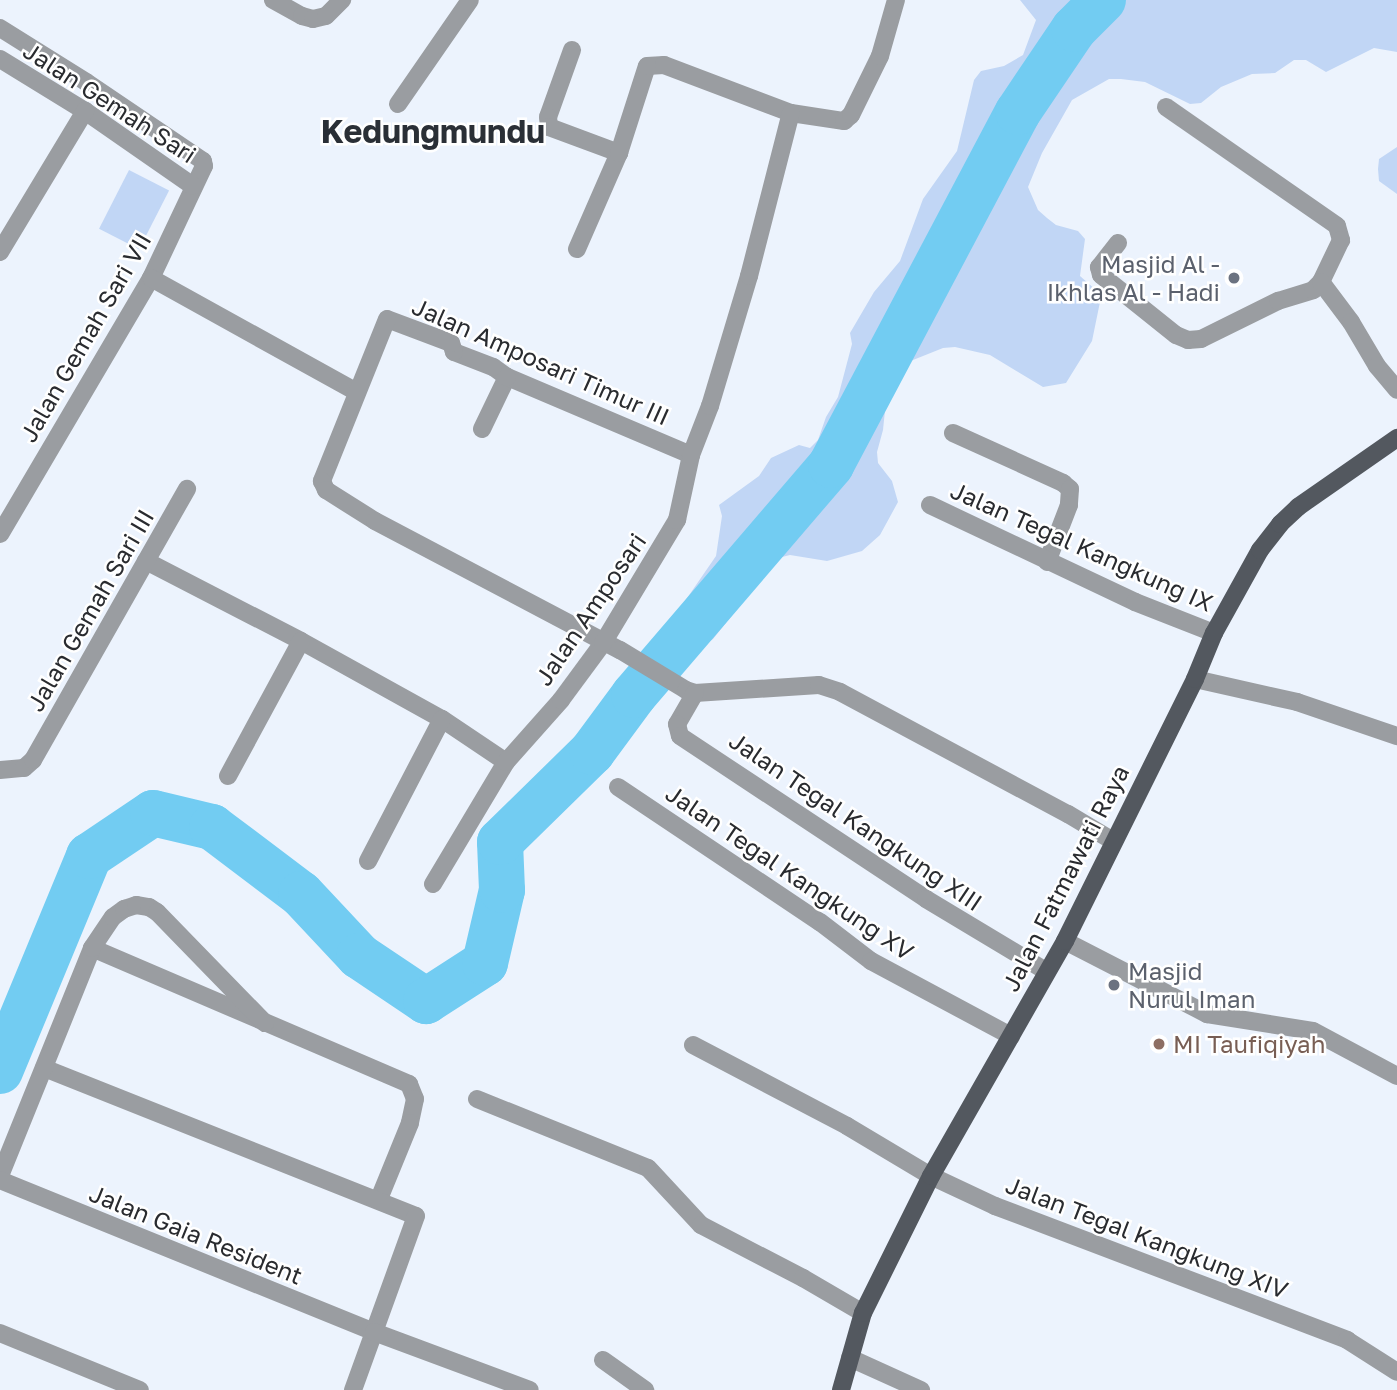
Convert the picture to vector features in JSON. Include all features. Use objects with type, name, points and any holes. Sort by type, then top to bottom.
[{"type":"main road","name":"Jalan Fatmawati Raya","points":[[841,1390],[863,1313],[931,1176],[1065,941],[1195,679],[1214,633],[1260,550],[1280,524],[1318,491],[1397,438]]},
{"type":"street","points":[[272,0],[313,19],[326,16],[341,0]]},
{"type":"street","points":[[398,104],[470,0]]},
{"type":"street","points":[[578,249],[619,153],[644,69],[651,64],[664,65],[791,113],[844,121],[851,115],[880,56],[892,1]]},
{"type":"street","name":"Jalan Gemah Sari","points":[[0,28],[202,161]]},
{"type":"street","points":[[572,50],[548,117],[550,128],[619,153]]},
{"type":"street","name":"Jalan Gemah Sari","points":[[0,59],[85,111],[193,186]]},
{"type":"street","points":[[1118,243],[1099,267],[1101,275],[1176,335],[1188,340],[1201,339],[1278,301],[1313,290],[1321,282],[1341,240],[1336,226],[1166,107]]},
{"type":"street","points":[[0,252],[85,111]]},
{"type":"street","name":"Jalan Amposari","points":[[433,884],[506,762],[561,700],[603,643],[677,520],[691,455],[710,407],[749,276],[791,113]]},
{"type":"street","name":"Jalan Gemah Sari VII","points":[[0,534],[151,278],[202,170],[202,161]]},
{"type":"street","points":[[151,278],[357,392],[322,481],[326,490],[375,521],[620,650],[687,690],[819,685],[840,692],[1068,814],[1113,841]]},
{"type":"street","points":[[1321,282],[1351,322],[1377,366],[1397,390]]},
{"type":"street","name":"Jalan Amposari Timur III","points":[[357,392],[387,319],[452,343],[454,352],[493,368],[507,377],[691,455]]},
{"type":"street","points":[[482,429],[507,377]]},
{"type":"street","points":[[953,433],[1063,483],[1070,489],[1069,505],[1046,562]]},
{"type":"street","name":"Jalan Gemah Sari III","points":[[0,770],[24,768],[33,760],[187,489]]},
{"type":"street","name":"Jalan Tegal Kangkung IX","points":[[930,505],[1046,562],[1214,633]]},
{"type":"street","points":[[146,561],[301,640],[442,719],[506,762]]},
{"type":"street","points":[[228,776],[301,640]]},
{"type":"street","points":[[1195,679],[1297,702],[1397,736]]},
{"type":"street","name":"Jalan Tegal Kangkung XIII","points":[[687,690],[677,724],[680,736],[926,900],[1046,971]]},
{"type":"street","points":[[368,861],[442,719]]},
{"type":"street","name":"Jalan Tegal Kangkung XV","points":[[618,787],[820,922],[871,961],[1011,1035]]},
{"type":"street","name":"Jalan Gaia Resident","points":[[265,1023],[149,906],[136,905],[113,917],[92,948],[0,1178],[374,1332],[530,1390]]},
{"type":"street","points":[[1065,941],[1207,1014],[1313,1031],[1397,1076]]},
{"type":"street","name":"Jalan Gaia Resident","points":[[92,948],[409,1084],[415,1099],[411,1123],[379,1199]]},
{"type":"street","name":"Jalan Tegal Kangkung XIV","points":[[692,1045],[847,1126],[931,1176],[996,1206],[1347,1340],[1395,1364]]},
{"type":"street","points":[[44,1068],[379,1199],[416,1216],[354,1390]]},
{"type":"street","points":[[477,1099],[648,1168],[701,1225],[863,1313]]},
{"type":"street","points":[[0,1333],[140,1390]]},
{"type":"street","points":[[850,1358],[921,1390]]},
{"type":"street","points":[[603,1360],[645,1390]]},
{"type":"shaded area","points":[[1020,0],[1397,0],[1397,52],[1374,48],[1326,72],[1306,60],[1294,60],[1275,73],[1252,74],[1221,87],[1201,103],[1190,104],[1145,82],[1121,79],[1109,79],[1072,100],[1042,153],[1028,187],[1038,210],[1056,225],[1078,231],[1085,239],[1080,276],[1097,291],[1100,302],[1092,341],[1066,383],[1043,387],[990,355],[955,347],[943,348],[908,362],[891,380],[887,391],[883,430],[877,452],[878,463],[892,481],[898,502],[880,535],[862,551],[827,561],[790,555],[778,558],[713,639],[695,652],[666,645],[663,633],[716,556],[722,516],[719,505],[759,476],[771,458],[799,445],[810,448],[818,440],[826,417],[838,397],[852,344],[850,333],[874,292],[900,261],[923,199],[957,151],[974,80],[981,71],[1004,66],[1023,55],[1036,20]]},
{"type":"shaded area","points":[[1397,147],[1397,194],[1379,181],[1378,169],[1379,159]]},
{"type":"shaded area","points":[[129,170],[169,190],[139,249],[99,229]]},
{"type":"waterway","points":[[0,1071],[89,856],[153,813],[212,827],[301,894],[359,956],[426,1001],[485,963],[502,890],[500,842],[592,752],[634,695],[831,465],[1018,112],[1074,29],[1103,0]]},
{"type":"place","name":"Masjid Al - Ikhlas Al - Hadi","points":[[1234,278]]},
{"type":"place","name":"Masjid Nurul Iman","points":[[1114,985]]},
{"type":"place","name":"MI Taufiqiyah","points":[[1159,1044]]},
{"type":"district","name":"Kedungmundu","points":[[433,131]]}]
